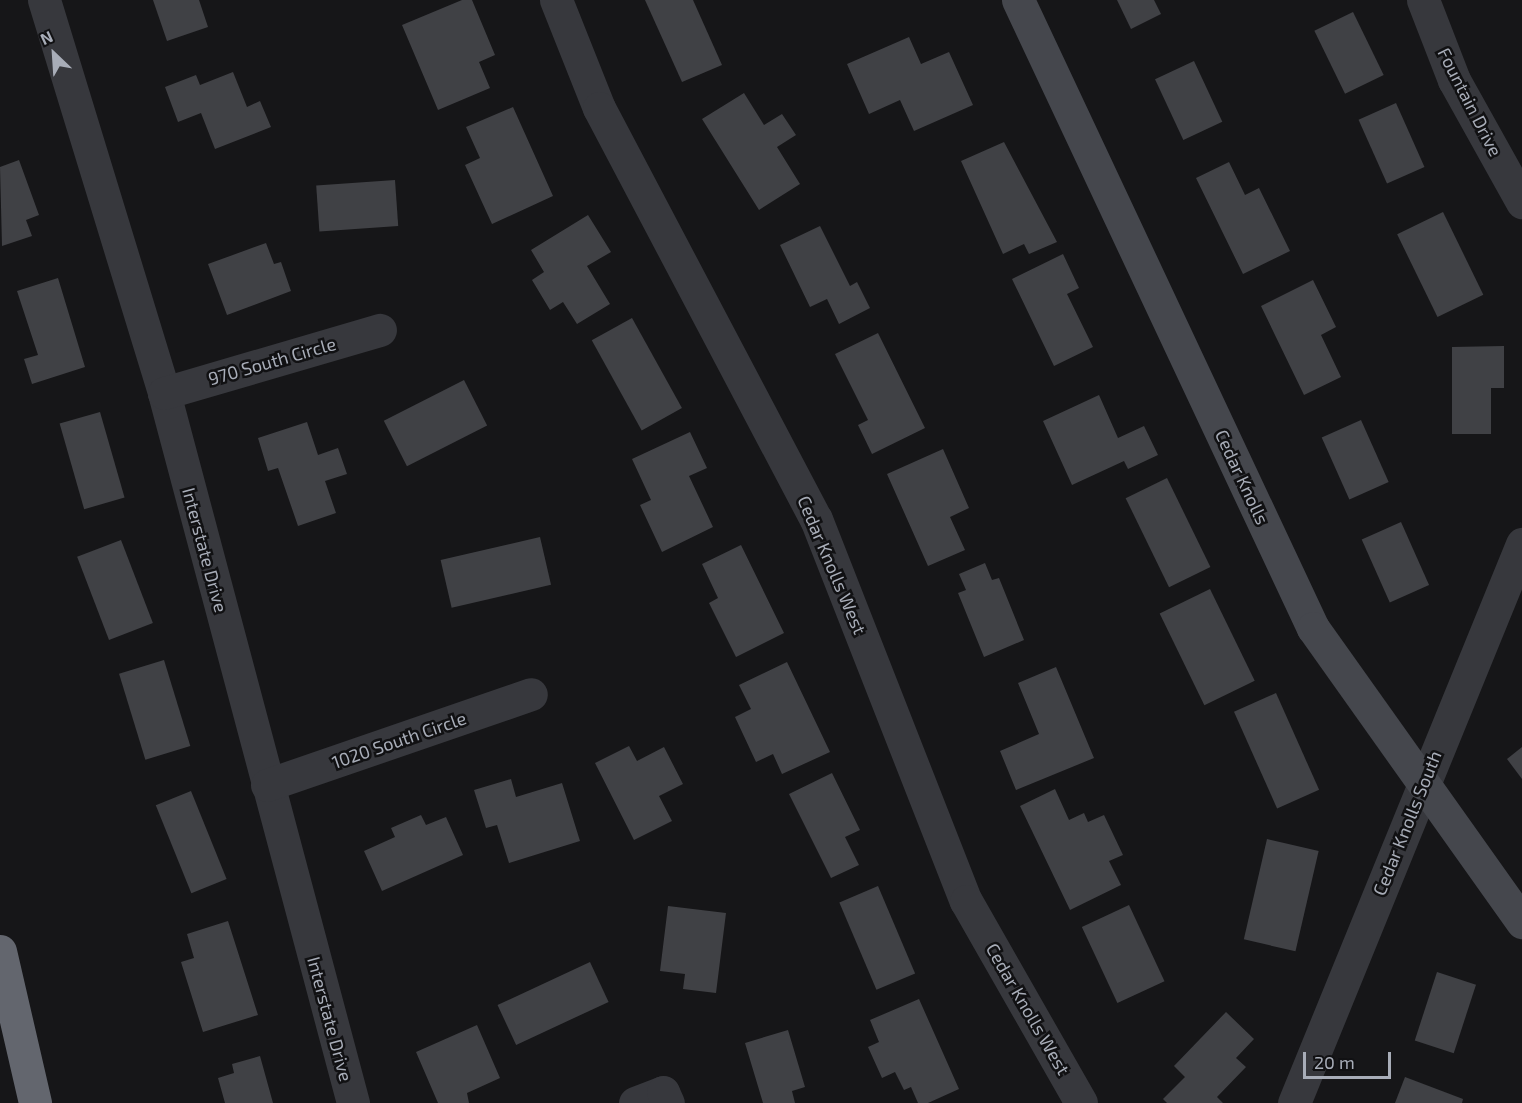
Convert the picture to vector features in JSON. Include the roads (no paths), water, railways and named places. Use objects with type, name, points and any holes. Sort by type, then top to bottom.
[{"type":"highway","points":[[0,951],[19,1025],[35,1103]]},
{"type":"highway","points":[[19,1025],[51,1081],[57,1103]]},
{"type":"street","name":"Interstate Drive","points":[[44,0],[164,393],[353,1103]]},
{"type":"street","name":"Cedar Knolls West","points":[[556,0],[599,108],[816,519],[966,901],[1081,1103]]},
{"type":"street","name":"Cedar Knolls","points":[[1018,0],[1313,628],[1421,786],[1522,922]]},
{"type":"street","name":"Fountain Drive","points":[[1423,0],[1454,80],[1522,202]]},
{"type":"street","name":"970 South Circle","points":[[164,393],[380,330]]},
{"type":"street","name":"Cedar Knolls South","points":[[1294,1103],[1421,786],[1522,544]]},
{"type":"street","name":"1020 South Circle","points":[[267,785],[531,694]]}]
